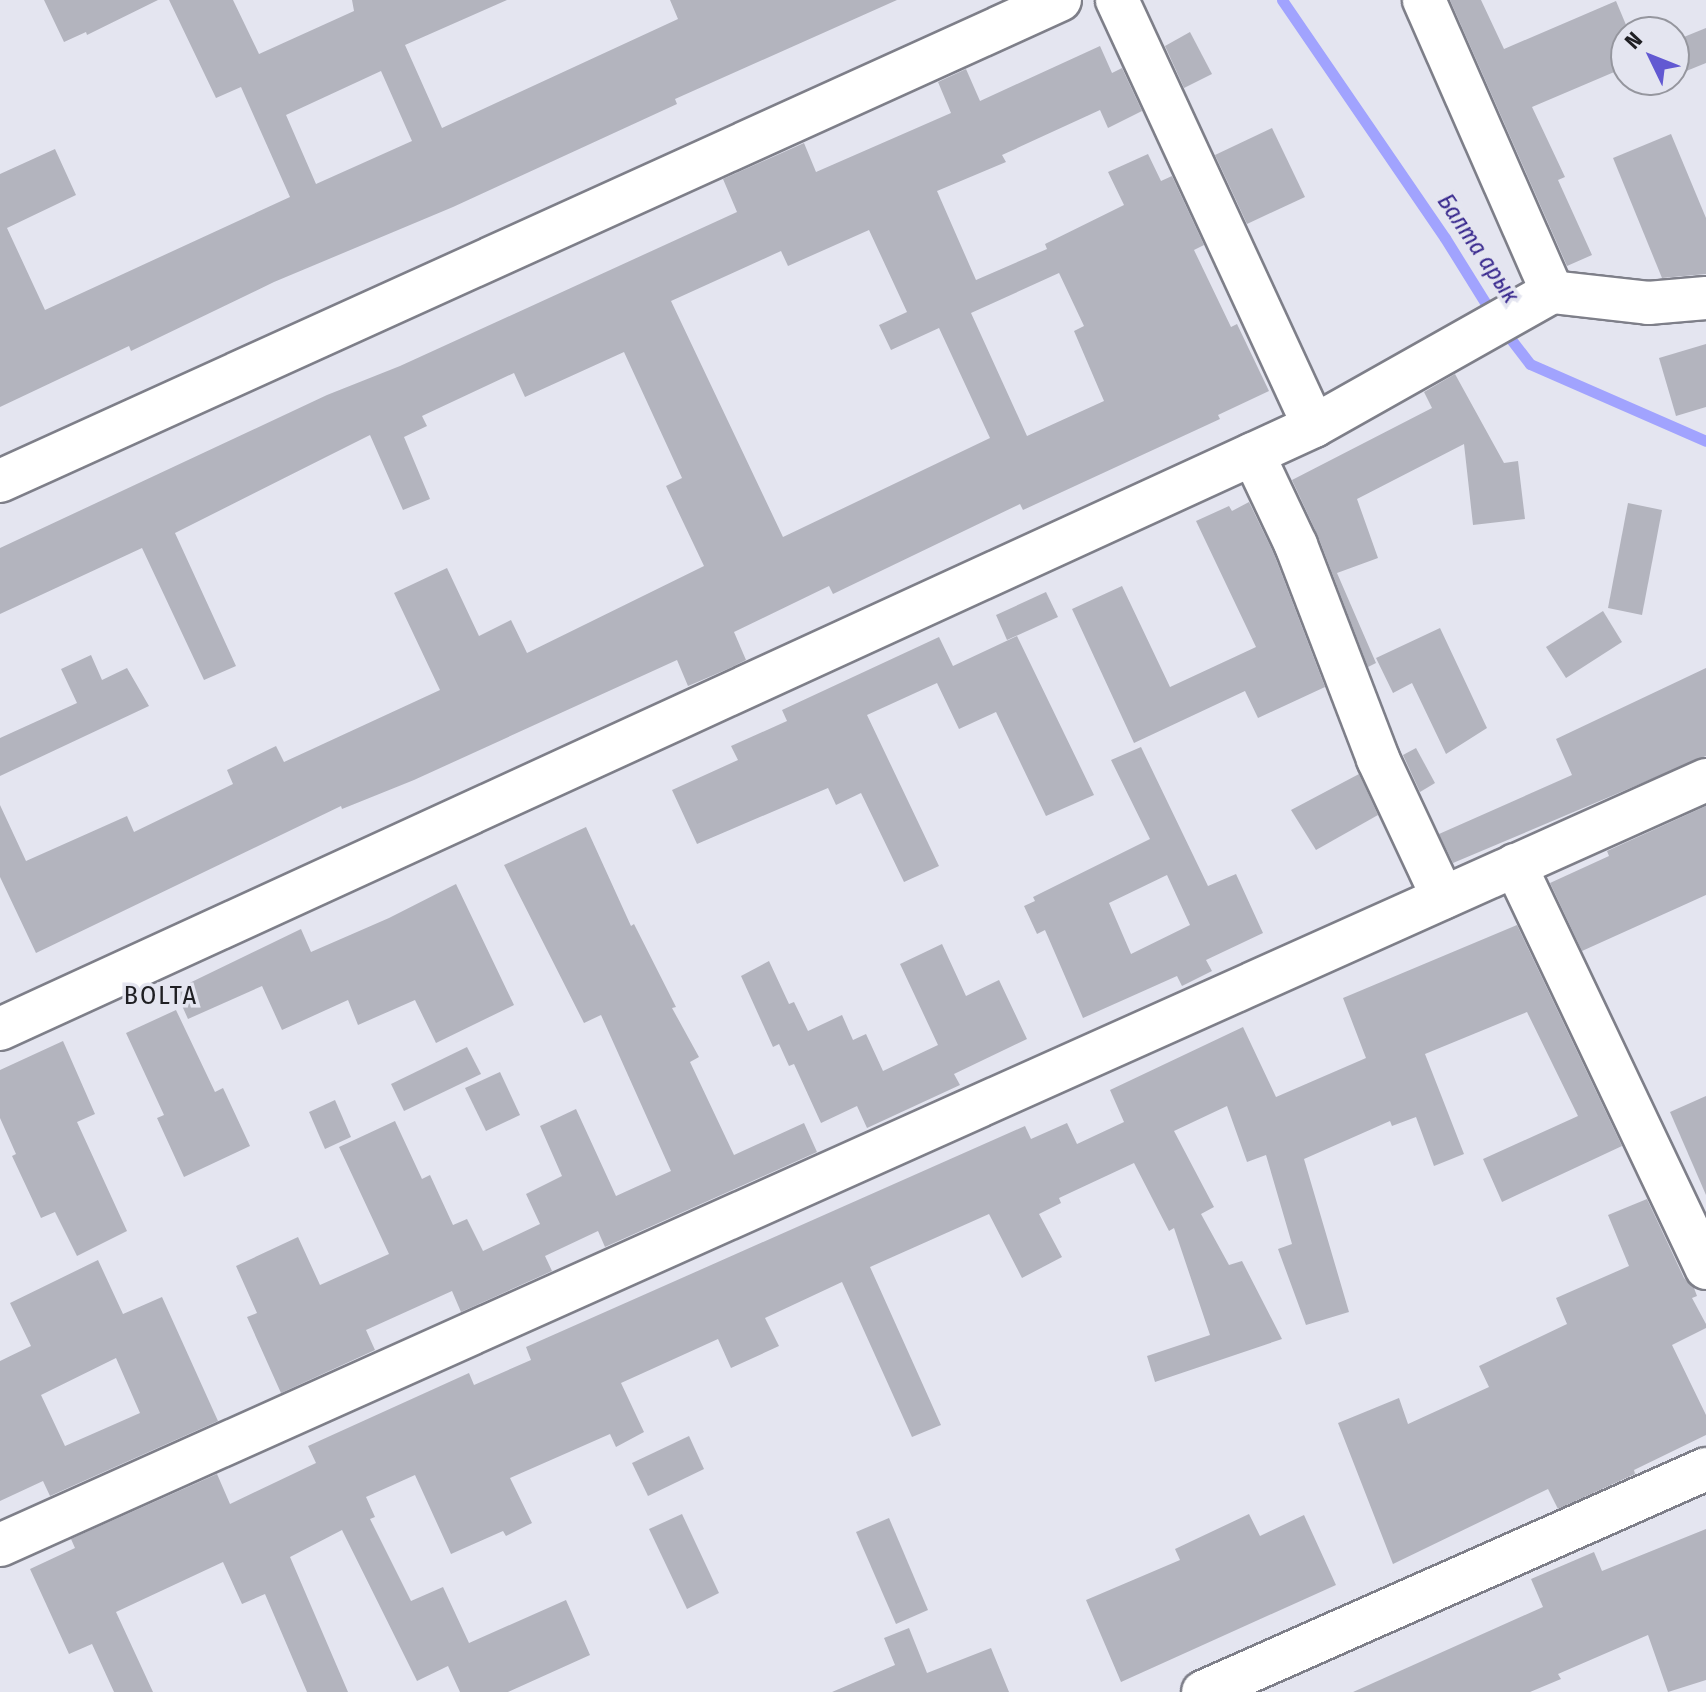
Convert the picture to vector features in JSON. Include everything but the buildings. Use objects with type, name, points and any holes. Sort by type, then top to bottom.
[{"type":"street","points":[[0,481],[1060,0]]},
{"type":"street","points":[[1117,0],[1314,426]]},
{"type":"street","points":[[1424,0],[1552,292]]},
{"type":"street","points":[[0,1029],[1314,426],[1552,292],[1648,303],[1706,298]]},
{"type":"street","points":[[1253,454],[1296,545],[1378,759],[1443,898]]},
{"type":"street","points":[[0,1545],[1706,780]]},
{"type":"street","points":[[1515,865],[1706,1268]]},
{"type":"street","points":[[1203,1692],[1706,1469]]},
{"type":"waterway","name":"Балта арык","points":[[1282,0],[1445,238],[1493,315]]},
{"type":"waterway","name":"Балта арык","points":[[1503,329],[1530,364],[1706,441]]},
{"type":"district","name":"BOLTA","points":[[161,996]]}]
